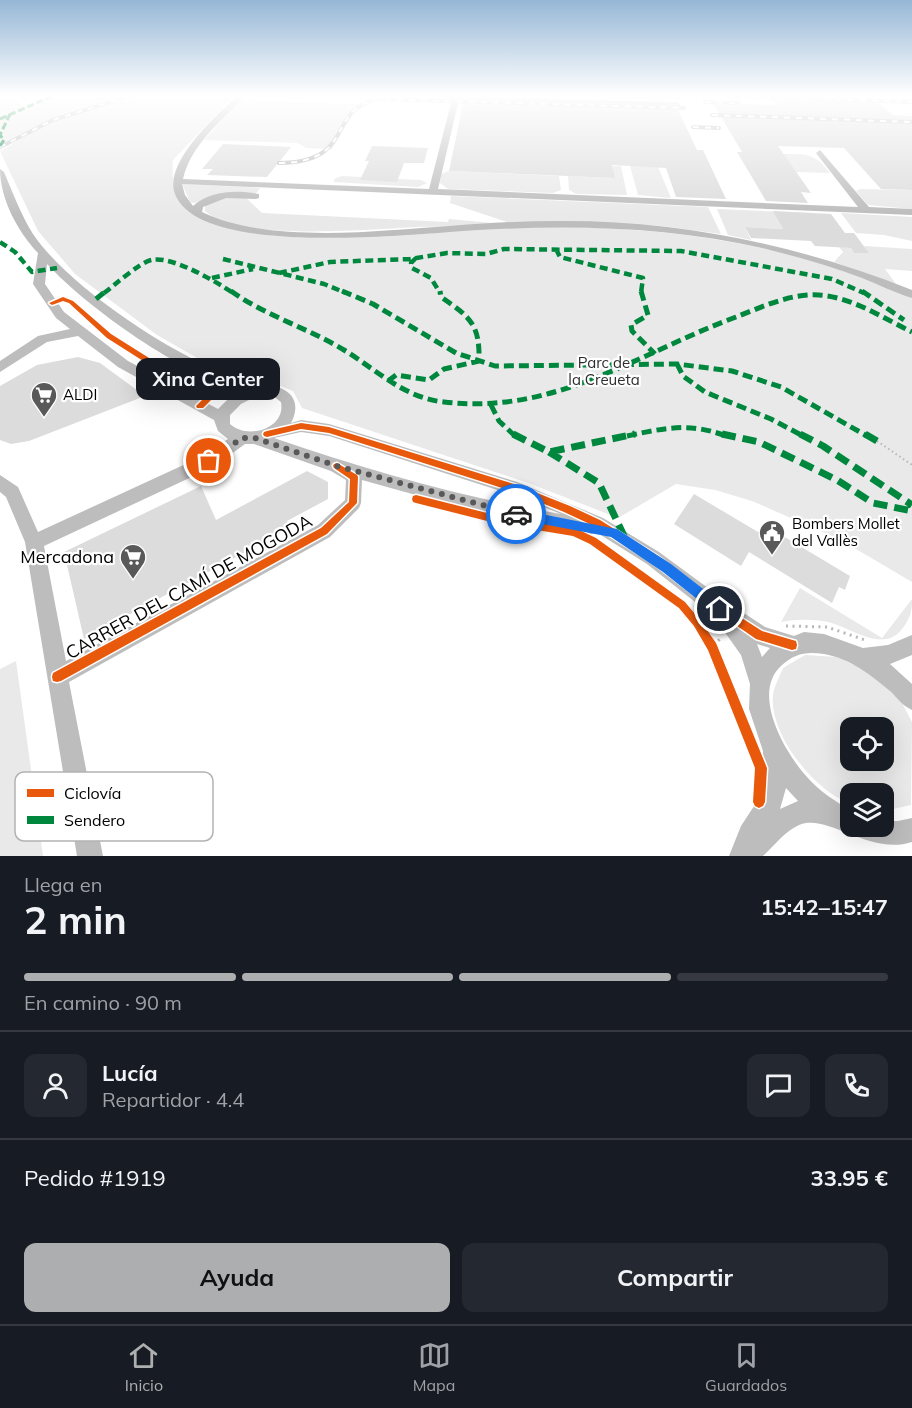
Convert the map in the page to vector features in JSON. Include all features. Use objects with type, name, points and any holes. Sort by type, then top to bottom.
[{"type":"street","points":[[202,136],[177,181],[184,201],[197,212],[237,227],[297,234],[510,225],[643,227],[725,237],[825,261],[912,294]]},
{"type":"street","points":[[433,190],[446,136]]},
{"type":"street","points":[[820,153],[866,210]]},
{"type":"street","points":[[0,172],[14,212],[43,253],[81,288],[152,341],[212,375],[242,387],[282,394],[288,401],[289,410],[278,427],[34,542]]},
{"type":"street","points":[[177,181],[912,212]]},
{"type":"street","points":[[197,212],[201,204],[215,197],[231,194],[256,196]]},
{"type":"street","points":[[487,217],[510,225]]},
{"type":"street","points":[[43,253],[39,284],[60,315],[123,364],[224,413]]},
{"type":"street","points":[[0,367],[43,339],[70,331],[80,331]]},
{"type":"street","points":[[212,375],[224,391],[225,428],[231,434],[255,436],[337,466],[509,513],[613,533]]},
{"type":"street","points":[[224,413],[235,398],[261,389]]},
{"type":"street","points":[[289,410],[329,430],[517,489],[567,509],[613,533],[681,578],[720,609],[759,635],[792,645]]},
{"type":"street","points":[[255,436],[301,426],[329,430]]},
{"type":"street","name":"CARRER DEL CAMÍ DE MOGODA","points":[[57,677],[324,531],[353,503],[354,477],[337,466]]},
{"type":"street","points":[[0,482],[12,492],[34,542],[75,772]]},
{"type":"street","points":[[720,609],[749,649],[761,684],[761,710],[774,746],[800,786],[822,807],[840,817]]},
{"type":"street","points":[[761,684],[770,661],[792,645],[809,642],[846,649],[864,658],[886,673],[912,699]]},
{"type":"street","points":[[864,658],[888,655],[912,645]]},
{"type":"street","points":[[742,856],[750,835],[771,802],[775,769],[774,746]]},
{"type":"street","points":[[742,856],[757,848],[784,821],[794,815],[804,812],[840,820]]},
{"type":"street","points":[[87,841],[90,856]]},
{"type":"path","points":[[877,441],[912,465]]},
{"type":"path","points":[[707,639],[716,657]]},
{"type":"green space","points":[[0,136],[17,136],[0,144]]},
{"type":"green space","name":"Parc de la Creueta","points":[[26,136],[196,136],[173,160],[174,185],[181,203],[207,221],[248,232],[279,236],[345,237],[530,227],[642,230],[697,236],[805,259],[859,276],[912,298],[912,582],[839,539],[752,501],[715,490],[676,484],[618,518],[531,484],[302,408],[293,391],[270,382],[241,383],[157,335],[75,274],[38,231],[0,151]]},
{"type":"green space","points":[[208,136],[340,136],[332,149],[306,148],[298,143],[204,140]]},
{"type":"green space","points":[[783,154],[799,154],[815,158],[830,173],[796,172]]},
{"type":"green space","points":[[612,166],[621,166],[627,195],[576,194],[569,190],[568,176],[614,178]]},
{"type":"green space","points":[[630,166],[658,167],[671,198],[638,195]]},
{"type":"green space","points":[[449,171],[559,176],[561,190],[553,193],[448,189],[440,183],[441,174]]},
{"type":"green space","points":[[342,176],[421,180],[427,183],[418,187],[334,182],[334,179]]},
{"type":"green space","points":[[182,184],[260,188],[256,194],[235,193],[194,203],[190,202]]},
{"type":"green space","points":[[860,189],[912,190],[912,209],[868,205],[856,191]]},
{"type":"green space","points":[[451,196],[708,207],[721,234],[662,226],[574,222],[510,223],[450,203]]},
{"type":"green space","points":[[245,197],[262,213],[448,222],[449,219],[492,223],[339,231],[275,230],[246,227],[222,221],[205,211],[205,206],[220,198]]},
{"type":"green space","points":[[717,209],[811,213],[777,218],[783,229],[745,227],[751,240],[728,235]]},
{"type":"green space","points":[[841,213],[912,217],[912,241],[884,235],[856,233]]},
{"type":"green space","points":[[864,246],[912,249],[912,271],[885,269],[896,284],[834,262],[843,252],[839,247],[851,248],[854,253],[868,253]]},
{"type":"green space","points":[[800,588],[882,638],[912,599],[911,612],[902,629],[886,639],[866,637],[837,625],[816,620],[781,622]]},
{"type":"green space","points":[[805,655],[837,657],[871,673],[902,703],[912,722],[911,805],[894,809],[894,783],[840,783],[840,799],[823,787],[797,760],[778,727],[773,695],[783,668]]},
{"type":"green space","points":[[16,661],[31,772],[15,772],[15,841],[41,841],[43,856],[0,856],[0,669]]},
{"type":"building","points":[[456,136],[690,136],[697,150],[703,150],[726,199],[676,197],[666,168],[612,165],[615,178],[449,171]]},
{"type":"building","points":[[732,136],[912,136],[912,190],[881,189],[844,148],[778,146],[811,193],[801,192],[808,203],[766,201],[737,152],[742,152]]},
{"type":"building","points":[[223,144],[291,147],[267,177],[207,175],[213,169],[202,169]]},
{"type":"building","points":[[372,146],[428,148],[424,163],[404,163],[397,182],[360,180],[369,161],[365,161]]},
{"type":"building","points":[[773,211],[831,214],[845,233],[854,233],[869,253],[854,253],[851,248],[815,246],[811,241],[751,238],[745,227],[783,229]]},
{"type":"building","name":"ALDI","points":[[78,357],[100,363],[145,396],[29,441],[11,444],[0,440],[0,386],[37,365]]},
{"type":"building","name":"Mercadona","points":[[307,471],[328,482],[328,499],[287,521],[290,528],[84,639],[64,552],[201,486],[216,520]]},
{"type":"building","points":[[694,494],[758,532],[763,524],[850,576],[845,590],[839,587],[832,603],[749,552],[741,566],[674,524]]},
{"type":"railway","points":[[0,147],[22,136]]},
{"type":"railway","points":[[279,163],[303,161],[319,155],[330,146],[337,136]]},
{"type":"marked path","points":[[0,146],[4,140],[1,136]]},
{"type":"marked path","points":[[0,242],[15,252],[32,272],[57,268]]},
{"type":"marked path","points":[[279,273],[330,262],[410,259],[447,253],[486,254],[504,249],[681,251],[718,256],[832,279],[860,290],[904,320]]},
{"type":"marked path","points":[[556,249],[560,257],[643,278],[641,294],[648,315],[631,325],[632,331],[655,354]]},
{"type":"marked path","points":[[388,381],[396,375],[429,380],[444,369],[479,361],[478,337],[473,322],[441,297],[435,282],[412,268],[411,263],[416,258]]},
{"type":"marked path","points":[[223,259],[324,284],[373,304],[456,353],[495,366],[677,364],[732,371],[781,387],[877,441]]},
{"type":"marked path","points":[[96,299],[150,260],[162,260],[212,278],[256,309],[343,349],[402,390],[441,402],[491,405],[540,398],[633,364],[717,324],[781,300],[819,295],[850,302],[912,332]]},
{"type":"marked path","points":[[212,278],[253,269]]},
{"type":"marked path","points":[[677,364],[683,376],[705,392],[771,419],[823,446],[912,505]]},
{"type":"marked path","points":[[491,405],[499,421],[514,435],[532,446],[549,452],[664,428],[703,427],[732,438],[759,442],[837,480],[873,503],[912,511]]},
{"type":"marked path","points":[[549,452],[599,483],[625,538]]},
{"type":"cycle path","points":[[52,303],[63,299],[71,302],[109,336],[208,399],[200,406]]},
{"type":"cycle path","points":[[267,434],[301,426],[329,430],[517,489],[567,509],[597,523],[653,558],[720,609],[760,635],[792,645]]},
{"type":"cycle path","points":[[57,677],[324,531],[353,503],[354,477],[337,466]]},
{"type":"cycle path","points":[[416,499],[495,519],[574,532],[593,541],[682,605],[712,647],[761,768],[759,802]]},
{"type":"way so far","points":[[209,461],[242,438],[255,438],[337,466],[516,514]]},
{"type":"place","name":"ALDI","points":[[44,418]]},
{"type":"place","name":"Xina Center","points":[[209,461]]},
{"type":"place","name":"Bombers Mollet del Vallès","points":[[772,556]]},
{"type":"place","name":"Mercadona","points":[[133,580]]},
{"type":"route","points":[[516,514],[568,522],[613,533],[653,558],[720,609]]}]
